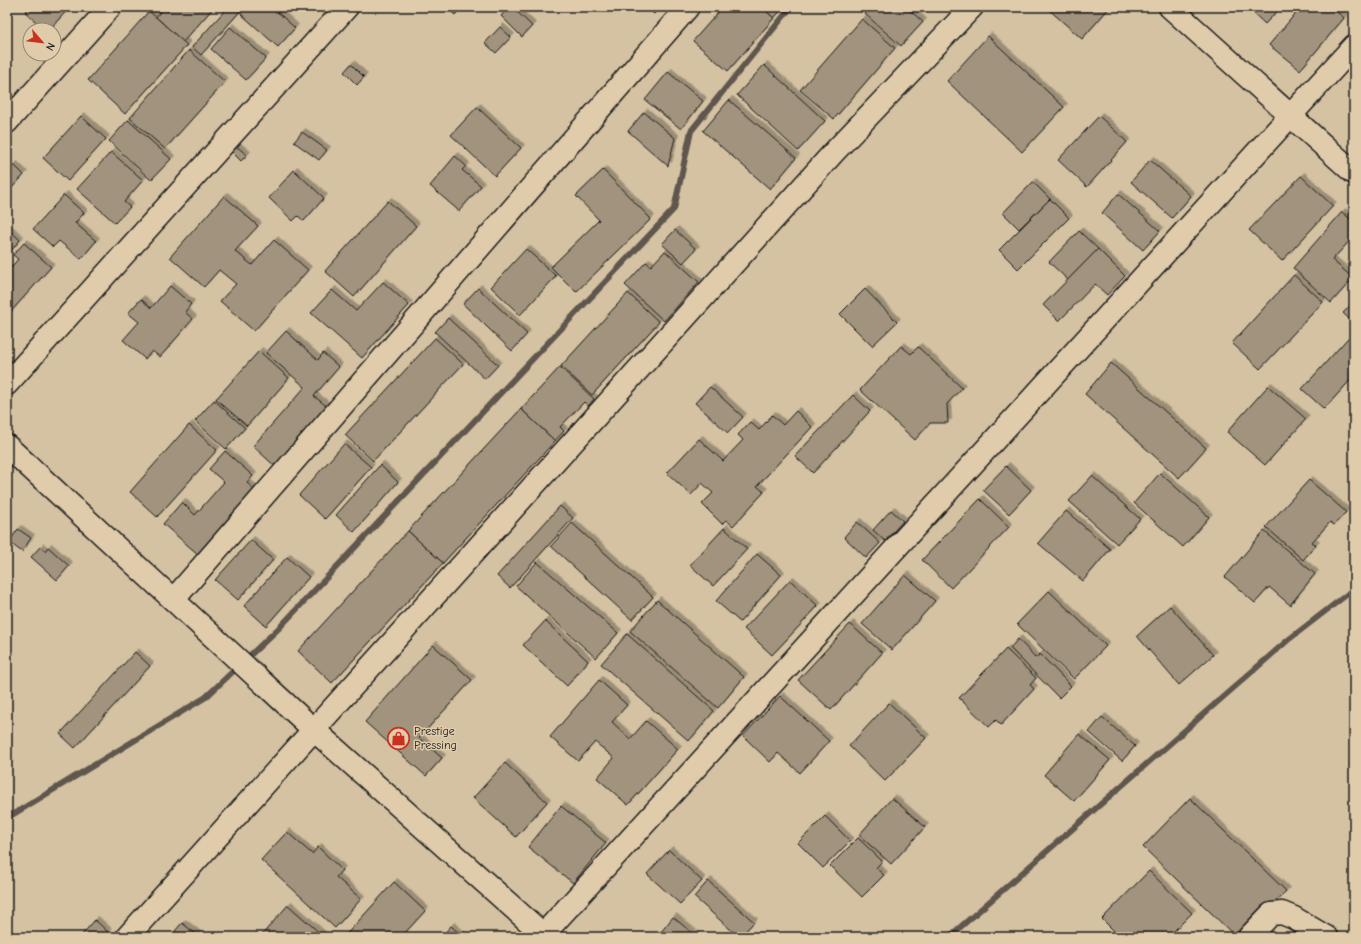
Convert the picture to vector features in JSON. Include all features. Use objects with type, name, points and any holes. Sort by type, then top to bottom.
[{"type":"street","points":[[7,122],[110,7]]},
{"type":"street","points":[[7,384],[348,7]]},
{"type":"street","points":[[174,599],[688,7]]},
{"type":"street","points":[[127,937],[835,151],[972,7]]},
{"type":"street","points":[[1170,7],[1354,173]]},
{"type":"street","points":[[7,446],[314,730],[543,936],[1354,46]]},
{"type":"street","points":[[1249,937],[1271,914],[1282,913],[1294,918],[1326,937]]},
{"type":"building","points":[[30,7],[69,8],[56,22],[36,22],[25,12]]},
{"type":"building","points":[[164,7],[214,7],[183,42],[156,17]]},
{"type":"building","points":[[228,7],[244,7],[201,55],[192,47]]},
{"type":"building","points":[[247,7],[272,7],[295,28],[278,47],[241,14]]},
{"type":"building","points":[[446,7],[462,7],[455,15]]},
{"type":"building","points":[[509,7],[512,7],[532,26],[522,37],[501,16]]},
{"type":"building","points":[[646,7],[659,7],[654,14]]},
{"type":"building","points":[[723,7],[762,7],[774,18],[728,71],[693,41]]},
{"type":"building","points":[[762,7],[784,7],[774,18]]},
{"type":"building","points":[[871,7],[906,7],[923,22],[901,46],[865,14]]},
{"type":"building","points":[[1110,7],[1082,39],[1047,8]]},
{"type":"building","points":[[1247,7],[1281,7],[1265,24]]},
{"type":"building","points":[[1301,7],[1331,7],[1344,18],[1300,70],[1269,45]]},
{"type":"building","points":[[149,11],[187,45],[125,114],[88,80]]},
{"type":"building","points":[[862,19],[895,48],[834,119],[800,90]]},
{"type":"building","points":[[230,27],[266,58],[246,80],[211,49]]},
{"type":"building","points":[[500,27],[511,37],[496,53],[485,43]]},
{"type":"building","points":[[988,36],[1064,107],[1022,152],[947,81]]},
{"type":"building","points":[[189,50],[225,82],[165,149],[130,118]]},
{"type":"building","points":[[351,64],[364,77],[357,85],[344,72]]},
{"type":"building","points":[[764,65],[825,121],[798,151],[737,95]]},
{"type":"building","points":[[668,72],[703,101],[681,129],[645,100]]},
{"type":"building","points":[[729,100],[796,158],[770,189],[703,131]]},
{"type":"building","points":[[477,107],[521,148],[495,176],[451,135]]},
{"type":"building","points":[[644,112],[675,138],[668,166],[628,131]]},
{"type":"building","points":[[81,116],[106,139],[68,181],[43,158]]},
{"type":"building","points":[[1099,116],[1127,142],[1087,187],[1058,160]]},
{"type":"building","points":[[128,120],[171,159],[151,180],[109,141]]},
{"type":"building","points":[[302,132],[327,150],[319,160],[294,142]]},
{"type":"building","points":[[235,145],[247,155],[241,161],[230,150]]},
{"type":"building","points":[[111,152],[143,180],[124,202],[130,207],[115,223],[77,189]]},
{"type":"building","points":[[455,156],[466,166],[462,170],[481,186],[459,211],[430,186]]},
{"type":"building","points":[[1150,160],[1191,196],[1172,218],[1131,182]]},
{"type":"building","points":[[14,165],[24,175],[7,193],[7,172]]},
{"type":"building","points":[[294,170],[324,198],[304,221],[298,216],[293,221],[269,198]]},
{"type":"building","points":[[603,170],[651,219],[576,292],[551,267],[599,220],[576,196]]},
{"type":"building","points":[[1301,176],[1333,206],[1282,261],[1249,230]]},
{"type":"building","points":[[1033,182],[1050,199],[1019,229],[1003,213]]},
{"type":"building","points":[[1118,194],[1160,231],[1143,250],[1102,213]]},
{"type":"building","points":[[64,195],[84,213],[75,223],[96,241],[81,259],[59,241],[53,247],[33,229]]},
{"type":"building","points":[[224,196],[258,226],[235,251],[252,265],[274,240],[308,270],[254,331],[220,301],[236,284],[219,270],[204,287],[170,257]]},
{"type":"building","points":[[1050,199],[1069,218],[1018,269],[999,250]]},
{"type":"building","points":[[388,201],[416,226],[354,297],[325,271]]},
{"type":"building","points":[[1342,212],[1354,222],[1354,236],[1332,260],[1353,278],[1331,303],[1293,268]]},
{"type":"building","points":[[7,228],[20,240],[10,252],[7,249]]},
{"type":"building","points":[[675,230],[696,249],[683,263],[662,244]]},
{"type":"building","points":[[1079,231],[1098,249],[1068,280],[1049,262]]},
{"type":"building","points":[[24,243],[51,267],[7,316],[7,272],[18,259],[13,255]]},
{"type":"building","points":[[526,249],[556,276],[520,315],[491,287]]},
{"type":"building","points":[[1098,249],[1125,276],[1107,295],[1095,284],[1059,321],[1043,305]]},
{"type":"building","points":[[665,251],[699,282],[664,321],[625,285],[646,262],[651,266]]},
{"type":"building","points":[[1294,275],[1323,302],[1260,369],[1232,343]]},
{"type":"building","points":[[383,282],[409,305],[362,358],[311,313],[332,290],[356,311]]},
{"type":"building","points":[[170,286],[191,304],[185,312],[193,319],[160,357],[152,351],[145,359],[123,340],[139,322],[128,313],[141,299],[151,308]]},
{"type":"building","points":[[478,288],[527,334],[512,351],[463,304]]},
{"type":"building","points":[[865,289],[897,322],[872,346],[840,314]]},
{"type":"building","points":[[628,293],[659,322],[592,395],[561,366]]},
{"type":"building","points":[[1354,302],[1354,324],[1343,313]]},
{"type":"building","points":[[448,318],[498,365],[485,379],[435,332]]},
{"type":"building","points":[[286,331],[318,360],[323,353],[339,367],[314,396],[331,410],[278,469],[253,446],[305,387],[266,353]]},
{"type":"building","points":[[435,338],[463,364],[373,461],[345,435]]},
{"type":"building","points":[[1348,338],[1354,343],[1354,376],[1324,409],[1302,389]]},
{"type":"building","points":[[901,346],[911,354],[918,347],[962,388],[947,404],[948,423],[930,423],[915,440],[860,390]]},
{"type":"building","points":[[259,351],[289,378],[247,426],[216,399]]},
{"type":"building","points":[[1111,363],[1206,448],[1179,478],[1085,394]]},
{"type":"building","points":[[560,367],[594,399],[588,406],[584,402],[560,427],[564,431],[555,441],[521,409]]},
{"type":"building","points":[[1268,386],[1306,419],[1265,465],[1227,432]]},
{"type":"building","points":[[710,387],[743,417],[728,433],[695,403]]},
{"type":"building","points":[[853,395],[870,411],[813,473],[795,456]]},
{"type":"building","points":[[214,400],[245,428],[226,449],[195,421]]},
{"type":"building","points":[[521,409],[555,441],[443,563],[408,531]]},
{"type":"building","points":[[796,411],[812,427],[757,486],[764,492],[733,526],[726,520],[722,524],[702,504],[713,493],[702,483],[691,495],[667,473],[699,439],[723,461],[743,440],[738,435],[750,422],[759,430],[772,415],[783,425]]},
{"type":"building","points":[[189,425],[217,450],[157,517],[130,492]]},
{"type":"building","points":[[344,444],[371,467],[325,519],[299,495]]},
{"type":"building","points":[[225,451],[253,476],[247,483],[255,490],[199,555],[163,524],[182,502],[195,515],[224,482],[209,469]]},
{"type":"building","points":[[380,465],[398,482],[354,532],[336,515]]},
{"type":"building","points":[[1006,466],[1031,490],[1009,514],[983,490]]},
{"type":"building","points":[[1160,473],[1209,517],[1183,547],[1134,503]]},
{"type":"building","points":[[1092,476],[1140,519],[1117,544],[1069,501]]},
{"type":"building","points":[[1309,480],[1346,512],[1334,525],[1330,522],[1312,542],[1316,545],[1303,560],[1266,527]]},
{"type":"building","points":[[980,499],[1009,527],[951,588],[922,560]]},
{"type":"building","points":[[560,506],[573,518],[510,588],[497,576]]},
{"type":"building","points":[[891,510],[903,521],[885,541],[873,530]]},
{"type":"building","points":[[1066,511],[1110,549],[1083,581],[1038,543]]},
{"type":"building","points":[[857,522],[880,543],[866,558],[844,537]]},
{"type":"building","points":[[572,523],[653,597],[632,620],[551,546]]},
{"type":"building","points":[[724,528],[747,549],[713,586],[690,565]]},
{"type":"building","points":[[18,529],[31,538],[22,552],[9,542]]},
{"type":"building","points":[[408,531],[443,563],[332,683],[298,651]]},
{"type":"building","points":[[1264,531],[1315,574],[1290,605],[1269,587],[1255,603],[1225,577]]},
{"type":"building","points":[[251,540],[273,560],[238,600],[215,580]]},
{"type":"building","points":[[40,547],[45,551],[48,547],[69,566],[57,580],[31,557]]},
{"type":"building","points":[[757,554],[781,575],[740,622],[716,601]]},
{"type":"building","points":[[287,557],[309,577],[266,626],[244,606]]},
{"type":"building","points":[[537,562],[618,633],[596,658],[516,586]]},
{"type":"building","points":[[905,575],[935,601],[892,650],[862,624]]},
{"type":"building","points":[[790,580],[818,606],[772,655],[744,629]]},
{"type":"building","points":[[1049,591],[1106,646],[1074,679],[1017,624]]},
{"type":"building","points":[[657,600],[744,677],[718,708],[630,631]]},
{"type":"building","points":[[1170,606],[1213,655],[1179,685],[1137,636]]},
{"type":"building","points":[[545,621],[588,661],[567,686],[523,645]]},
{"type":"building","points":[[850,624],[882,653],[831,710],[798,680]]},
{"type":"building","points":[[627,634],[714,711],[689,741],[601,664]]},
{"type":"building","points":[[1018,639],[1036,658],[1040,654],[1071,686],[1059,698],[1010,648]]},
{"type":"building","points":[[433,645],[472,680],[419,738],[442,758],[426,776],[365,722]]},
{"type":"building","points":[[1006,649],[1036,678],[1030,685],[1034,689],[1001,725],[996,720],[989,727],[959,698]]},
{"type":"building","points":[[135,652],[150,666],[75,748],[60,734]]},
{"type":"building","points":[[599,680],[627,705],[612,722],[630,739],[646,721],[678,749],[628,805],[597,778],[614,758],[595,742],[578,761],[550,737]]},
{"type":"building","points":[[780,696],[829,741],[800,773],[778,753],[770,762],[743,736]]},
{"type":"building","points":[[889,703],[926,738],[885,781],[849,746]]},
{"type":"building","points":[[1102,717],[1135,746],[1122,761],[1089,732]]},
{"type":"building","points":[[1079,734],[1110,760],[1074,801],[1044,775]]},
{"type":"building","points":[[505,763],[547,802],[516,837],[473,798]]},
{"type":"building","points":[[892,798],[925,827],[891,864],[859,835]]},
{"type":"building","points":[[1190,798],[1286,891],[1242,937],[1236,937],[1143,847]]},
{"type":"building","points":[[561,806],[606,843],[573,883],[528,847]]},
{"type":"building","points":[[825,816],[850,841],[823,868],[798,843]]},
{"type":"building","points":[[287,832],[312,854],[318,847],[342,870],[336,877],[361,899],[335,928],[261,860]]},
{"type":"building","points":[[858,838],[882,861],[876,868],[884,875],[862,897],[830,866]]},
{"type":"building","points":[[669,850],[702,881],[680,904],[647,874]]},
{"type":"building","points":[[1149,871],[1192,913],[1168,937],[1120,937],[1102,919]]},
{"type":"building","points":[[708,881],[754,922],[740,937],[694,897]]},
{"type":"building","points":[[394,882],[425,911],[403,935],[405,937],[344,937]]},
{"type":"building","points":[[288,905],[322,935],[320,937],[260,937]]},
{"type":"building","points":[[673,917],[697,937],[657,937]]},
{"type":"building","points":[[95,920],[108,932],[104,937],[80,937]]},
{"type":"building","points":[[182,923],[200,937],[183,937],[175,931]]},
{"type":"building","points":[[451,926],[463,937],[441,937]]},
{"type":"waterway","points":[[7,818],[206,697],[280,627],[674,209],[691,131],[791,7]]},
{"type":"waterway","points":[[949,937],[1288,640],[1354,589]]},
{"type":"place","name":"Prestige Pressing","points":[[399,738]]}]
